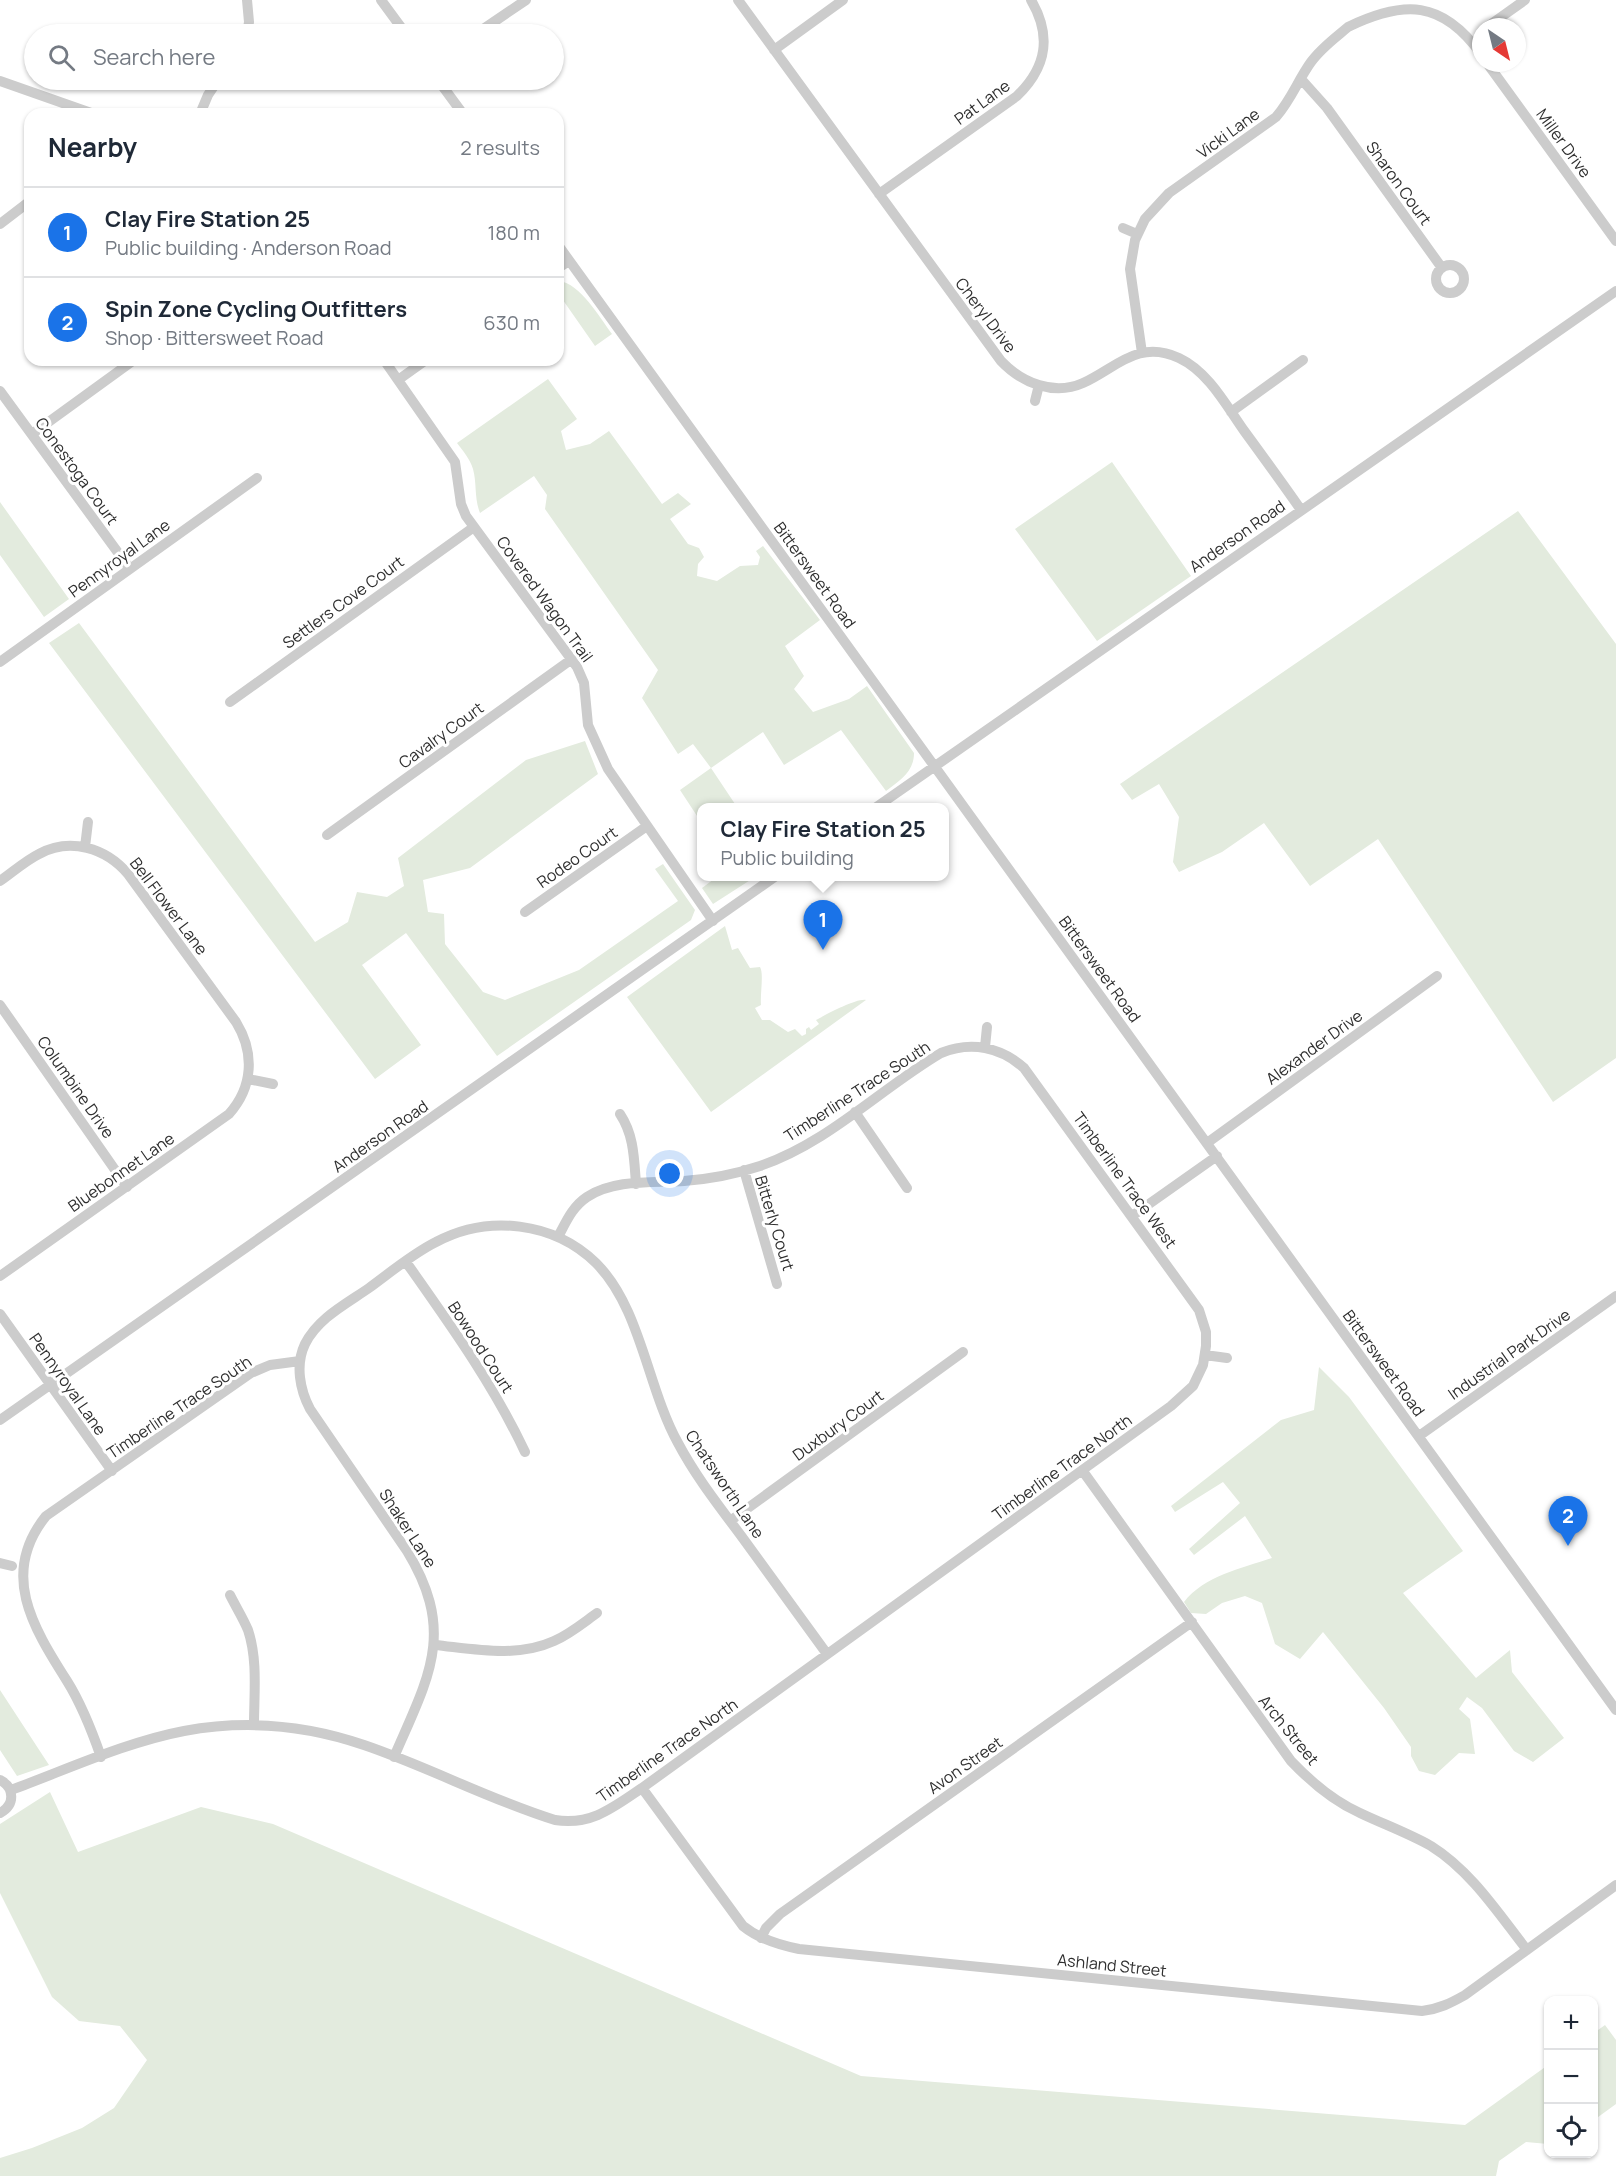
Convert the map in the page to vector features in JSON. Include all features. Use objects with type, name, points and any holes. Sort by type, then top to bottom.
[{"type":"street","points":[[247,0],[249,24]]},
{"type":"street","points":[[381,0],[399,24]]},
{"type":"street","points":[[491,24],[526,0]]},
{"type":"street","name":"Cheryl Drive","points":[[738,0],[1001,362],[1020,378],[1039,386],[1059,388],[1082,383],[1115,363],[1142,353],[1169,354],[1186,362],[1205,378],[1301,510]]},
{"type":"street","points":[[774,50],[843,0]]},
{"type":"street","name":"Pat Lane","points":[[879,194],[1027,87],[1039,68],[1044,50],[1043,28],[1031,0]]},
{"type":"street","name":"Vicki Lane","points":[[1142,353],[1130,269],[1132,249],[1137,234],[1151,210],[1169,193],[1276,117],[1288,103],[1315,57],[1356,20],[1384,4],[1404,0],[1431,3]]},
{"type":"street","points":[[1500,18],[1526,0]]},
{"type":"street","points":[[1431,3],[1451,18],[1472,42]]},
{"type":"street","name":"Miller Drive","points":[[1494,72],[1616,241]]},
{"type":"street","name":"Sharon Court","points":[[1301,79],[1327,108],[1442,268]]},
{"type":"street","points":[[0,81],[67,108]]},
{"type":"street","points":[[203,108],[211,90]]},
{"type":"street","points":[[445,90],[459,108]]},
{"type":"street","points":[[0,224],[24,206]]},
{"type":"street","points":[[1123,228],[1137,234]]},
{"type":"street","name":"Bittersweet Road","points":[[564,254],[1616,1710]]},
{"type":"street","points":[[564,264],[569,261]]},
{"type":"street","name":"Sharon Court","points":[[1452,265],[1461,270],[1464,279],[1461,289],[1450,293],[1439,289],[1436,278],[1442,268],[1452,265]]},
{"type":"street","name":"Anderson Road","points":[[881,803],[1616,291]]},
{"type":"street","points":[[1231,412],[1304,360]]},
{"type":"street","points":[[32,434],[126,366]]},
{"type":"street","name":"Covered Wagon Trail","points":[[388,366],[455,462],[461,504],[466,516],[572,659],[584,683],[586,712],[591,733],[615,781],[713,921]]},
{"type":"street","points":[[398,380],[418,366]]},
{"type":"street","points":[[1035,401],[1039,386]]},
{"type":"street","name":"Conestoga Court","points":[[0,391],[130,569]]},
{"type":"street","name":"Pennyroyal Lane","points":[[0,662],[256,478]]},
{"type":"street","name":"Settlers Cove Court","points":[[230,702],[474,527]]},
{"type":"street","name":"Cavalry Court","points":[[327,836],[572,659]]},
{"type":"street","points":[[85,847],[88,822]]},
{"type":"street","name":"Rodeo Court","points":[[525,912],[647,826]]},
{"type":"street","name":"Bell Flower Lane","points":[[0,881],[45,851],[61,846],[85,847],[112,858],[128,874],[237,1022],[248,1050],[250,1068],[248,1081]]},
{"type":"street","name":"Anderson Road","points":[[0,1420],[769,881]]},
{"type":"street","name":"Alexander Drive","points":[[1207,1143],[1437,976]]},
{"type":"street","name":"Columbine Drive","points":[[0,1005],[127,1187]]},
{"type":"street","points":[[985,1047],[987,1027]]},
{"type":"street","name":"Timberline Trace South","points":[[558,1237],[571,1212],[588,1196],[610,1186],[687,1181],[744,1170],[791,1153],[830,1131],[941,1053],[963,1047],[985,1047]]},
{"type":"street","name":"Timberline Trace West","points":[[985,1047],[1001,1052],[1024,1068],[1132,1216],[1199,1310],[1206,1332],[1205,1355]]},
{"type":"street","points":[[248,1081],[273,1084]]},
{"type":"street","name":"Bluebonnet Lane","points":[[0,1275],[229,1114],[236,1106],[248,1081]]},
{"type":"street","points":[[855,1112],[907,1188]]},
{"type":"street","points":[[620,1114],[629,1127],[632,1137],[636,1184]]},
{"type":"street","points":[[1132,1216],[1216,1156]]},
{"type":"street","name":"Bitterly Court","points":[[744,1170],[777,1284]]},
{"type":"street","points":[[300,1361],[304,1345],[310,1334],[322,1322],[443,1238],[486,1226],[516,1225],[558,1237]]},
{"type":"street","name":"Chatsworth Lane","points":[[558,1237],[589,1257],[616,1288],[627,1309],[659,1402],[691,1466],[827,1654]]},
{"type":"street","name":"Bowood Court","points":[[406,1262],[501,1403],[525,1452]]},
{"type":"street","name":"Industrial Park Drive","points":[[1419,1436],[1616,1296]]},
{"type":"street","name":"Pennyroyal Lane","points":[[0,1314],[112,1471]]},
{"type":"street","name":"Duxbury Court","points":[[730,1521],[963,1352]]},
{"type":"street","points":[[1205,1355],[1227,1358]]},
{"type":"street","name":"Timberline Trace North","points":[[10,1790],[139,1743],[183,1731],[254,1725],[287,1727],[365,1745],[547,1817],[562,1821],[596,1817],[642,1788],[1185,1395],[1198,1377],[1205,1355]]},
{"type":"street","name":"Timberline Trace South","points":[[0,1563],[11,1571],[18,1547],[36,1524],[251,1373],[270,1365],[300,1361]]},
{"type":"street","name":"Shaker Lane","points":[[300,1361],[302,1390],[310,1409],[419,1570],[432,1608],[435,1645],[429,1676],[394,1757]]},
{"type":"street","name":"Arch Street","points":[[1082,1470],[1262,1723],[1301,1772],[1338,1801],[1358,1813],[1421,1841],[1449,1859],[1471,1880],[1527,1950]]},
{"type":"street","points":[[230,1595],[248,1630],[252,1648],[254,1725]]},
{"type":"street","points":[[15,1602],[75,1694],[101,1757]]},
{"type":"street","points":[[435,1645],[500,1651],[529,1649],[553,1642],[597,1613]]},
{"type":"street","name":"Avon Street","points":[[761,1938],[766,1928],[780,1914],[1192,1622]]},
{"type":"street","points":[[0,1780],[10,1790],[12,1801],[0,1813]]},
{"type":"street","name":"Ashland Street","points":[[642,1788],[735,1917],[751,1933],[781,1945],[799,1949],[1422,2011],[1433,2010],[1454,2001],[1616,1885]]},
{"type":"shaded area","points":[[564,282],[582,294],[612,334],[595,346],[564,302]]},
{"type":"shaded area","points":[[548,379],[577,419],[561,431],[566,450],[590,444],[609,431],[662,504],[678,493],[691,504],[670,519],[688,544],[699,548],[704,557],[698,564],[697,576],[717,581],[740,566],[758,565],[760,557],[756,551],[763,546],[820,620],[785,646],[804,676],[794,689],[813,712],[849,699],[867,686],[914,753],[912,765],[901,779],[886,791],[841,730],[784,765],[763,732],[711,768],[693,744],[678,754],[642,698],[658,670],[545,509],[547,495],[534,476],[480,513],[473,469],[457,443]]},
{"type":"shaded area","points":[[1112,462],[1191,576],[1097,641],[1015,529]]},
{"type":"shaded area","points":[[0,502],[69,599],[44,617],[0,555]]},
{"type":"shaded area","points":[[1518,511],[1616,644],[1616,1058],[1553,1102],[1378,839],[1310,886],[1264,823],[1222,852],[1179,872],[1173,862],[1179,817],[1159,784],[1132,800],[1120,784]]},
{"type":"shaded area","points":[[79,623],[315,942],[348,922],[357,892],[387,897],[404,886],[398,858],[526,760],[585,741],[598,774],[470,868],[423,880],[428,912],[444,914],[445,944],[483,992],[505,1000],[579,970],[678,901],[655,869],[663,864],[695,910],[691,920],[497,1056],[406,933],[362,965],[421,1045],[375,1079],[49,643]]},
{"type":"shaded area","points":[[711,768],[734,803],[697,803],[697,816],[680,790]]},
{"type":"shaded area","points":[[711,881],[749,881],[713,904],[702,888]]},
{"type":"shaded area","points":[[725,926],[732,950],[738,948],[750,968],[760,967],[761,1005],[755,1008],[762,1020],[770,1020],[788,1032],[795,1029],[802,1036],[806,1034],[806,1029],[809,1027],[811,1030],[819,1024],[816,1020],[849,1004],[866,1000],[711,1112],[627,997]]},
{"type":"shaded area","points":[[1319,1367],[1349,1397],[1463,1551],[1403,1593],[1476,1678],[1510,1650],[1512,1672],[1564,1738],[1533,1762],[1514,1751],[1482,1708],[1467,1697],[1459,1709],[1470,1719],[1475,1754],[1459,1753],[1435,1775],[1419,1771],[1411,1756],[1411,1747],[1384,1708],[1323,1632],[1300,1659],[1275,1644],[1262,1603],[1245,1596],[1222,1603],[1206,1614],[1191,1613],[1184,1602],[1192,1593],[1213,1579],[1272,1558],[1245,1516],[1194,1555],[1189,1549],[1240,1503],[1223,1482],[1175,1512],[1171,1506],[1281,1420],[1314,1410]]},
{"type":"shaded area","points":[[0,1690],[49,1765],[17,1776],[0,1750]]},
{"type":"shaded area","points":[[50,1792],[78,1852],[201,1807],[273,1824],[861,2076],[1465,2125],[1544,2068],[1544,2144],[1526,2142],[1499,2161],[1496,2176],[0,2176],[0,2158],[82,2128],[114,2108],[147,2060],[120,2026],[79,2021],[52,1997],[0,1893],[0,1824]]},
{"type":"shaded area","points":[[1605,2025],[1616,2040],[1616,2104],[1598,2117],[1598,2050],[1598,2030]]},
{"type":"place","name":"Clay Fire Station 25","points":[[823,950]]},
{"type":"place","name":"Spin Zone Cycling Outfitters","points":[[1568,1546]]}]
